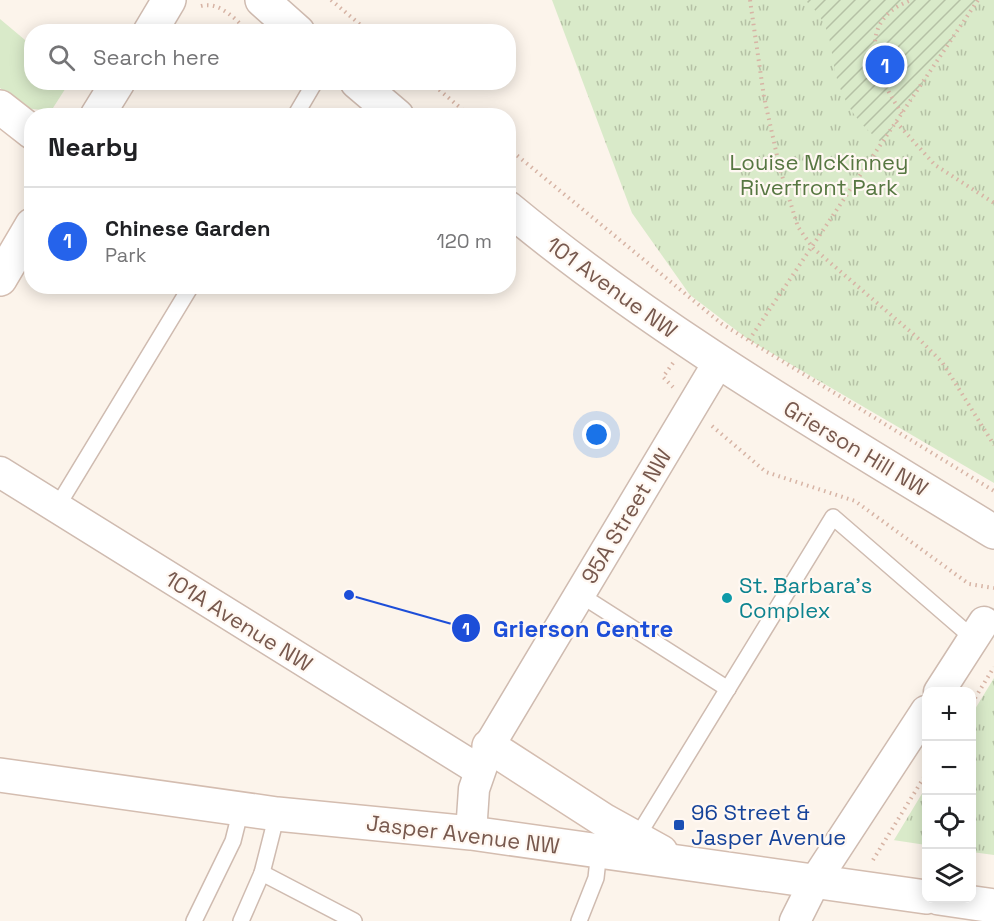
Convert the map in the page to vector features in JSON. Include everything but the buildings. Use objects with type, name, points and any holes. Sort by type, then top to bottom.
[{"type":"main road","points":[[155,24],[169,0]]},
{"type":"main road","points":[[262,0],[289,24]]},
{"type":"main road","points":[[103,108],[113,90]]},
{"type":"main road","points":[[366,90],[388,108]]},
{"type":"main road","points":[[0,107],[24,126]]},
{"type":"main road","name":"101 Avenue NW","points":[[516,214],[553,244],[718,363]]},
{"type":"main road","points":[[0,279],[24,238]]},
{"type":"main road","name":"Grierson Hill NW","points":[[718,363],[994,532]]},
{"type":"main road","points":[[484,758],[620,848]]},
{"type":"main road","name":"Jasper Avenue NW","points":[[0,775],[278,814],[620,848],[681,862],[922,896]]},
{"type":"main road","points":[[973,903],[994,906]]},
{"type":"street","name":"95A Street NW","points":[[471,833],[484,758],[579,594],[718,363]]},
{"type":"street","name":"101A Avenue NW","points":[[0,472],[484,758]]},
{"type":"street","points":[[942,687],[979,630]]},
{"type":"street","points":[[795,921],[815,881],[922,719]]},
{"type":"lane","points":[[300,108],[310,90]]},
{"type":"lane","points":[[57,507],[186,294]]},
{"type":"lane","points":[[579,921],[596,878],[620,848],[728,689],[833,517],[979,630]]},
{"type":"lane","points":[[579,594],[728,689]]},
{"type":"lane","points":[[194,921],[232,841],[241,808]]},
{"type":"lane","points":[[241,921],[262,873],[278,814]]},
{"type":"lane","points":[[262,873],[354,921]]},
{"type":"path","points":[[331,0],[360,24]]},
{"type":"path","points":[[750,0],[764,97],[794,218],[813,248],[919,339],[942,362],[994,445]]},
{"type":"path","points":[[902,113],[883,81],[875,42],[885,16],[911,0]]},
{"type":"path","points":[[749,340],[978,0]]},
{"type":"path","points":[[201,6],[207,4],[221,9],[239,24]]},
{"type":"path","points":[[439,90],[461,108]]},
{"type":"path","points":[[896,122],[935,165],[994,203]]},
{"type":"path","points":[[516,155],[708,314],[994,491]]},
{"type":"path","points":[[666,372],[663,377],[676,390]]},
{"type":"path","points":[[976,696],[994,667]]},
{"type":"green space","name":"Louise McKinney Riverfront Park","points":[[552,0],[994,0],[994,483],[749,340],[690,295],[632,213]]},
{"type":"green space","points":[[805,0],[978,0],[882,143],[852,112],[840,88],[823,21]]},
{"type":"green space","points":[[0,19],[24,39],[24,90],[64,90],[53,108],[24,108],[0,88]]},
{"type":"green space","points":[[994,678],[994,855],[976,853],[976,707]]},
{"type":"green space","points":[[922,794],[922,844],[894,840]]},
{"type":"place","name":"Chinese Garden","points":[[885,65]]},
{"type":"place","name":"Grierson Centre","points":[[349,595]]},
{"type":"place","name":"St. Barbara's Complex","points":[[727,598]]},
{"type":"place","name":"96 Street & Jasper Avenue","points":[[679,825]]}]
